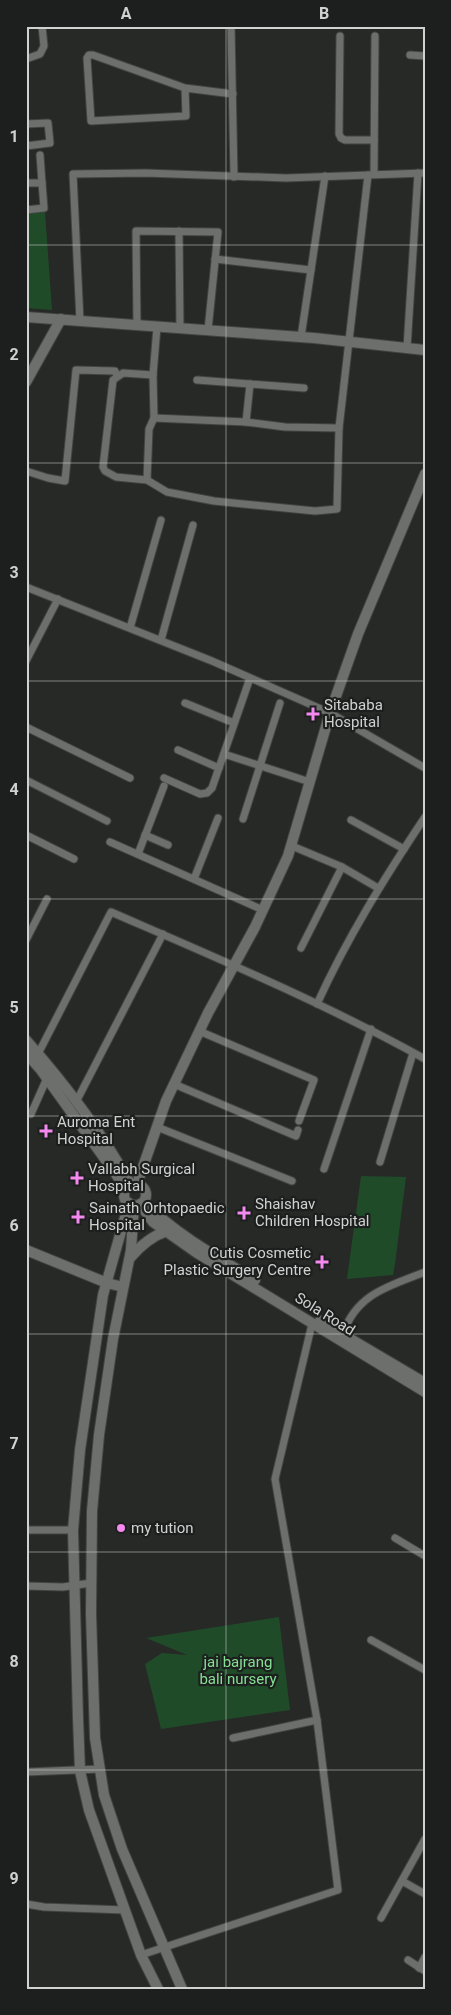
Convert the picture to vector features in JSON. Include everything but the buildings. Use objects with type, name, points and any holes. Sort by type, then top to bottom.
[{"type":"street","points":[[26,59],[40,54],[44,46],[42,26]]},
{"type":"street","points":[[231,26],[234,177]]},
{"type":"street","points":[[340,36],[339,134],[345,140],[374,140]]},
{"type":"street","points":[[153,375],[123,373],[113,380],[103,467],[105,471],[116,477],[146,480],[167,492],[214,501],[315,511],[337,509],[339,428],[374,140],[375,36]]},
{"type":"street","points":[[185,88],[186,116],[91,121],[86,58],[89,55],[93,55],[185,88],[233,94]]},
{"type":"street","points":[[410,55],[425,56]]},
{"type":"street","points":[[26,124],[48,123],[50,143],[26,146]]},
{"type":"street","points":[[26,210],[44,208],[40,155]]},
{"type":"street","points":[[80,321],[73,174],[146,173],[234,177],[421,173],[407,348]]},
{"type":"street","points":[[301,337],[325,176]]},
{"type":"street","points":[[26,183],[42,183]]},
{"type":"street","points":[[137,325],[136,231],[218,232],[208,330]]},
{"type":"street","points":[[179,232],[180,328]]},
{"type":"street","points":[[215,259],[311,270]]},
{"type":"street","points":[[26,317],[301,337],[425,350]]},
{"type":"street","points":[[26,382],[61,319]]},
{"type":"street","points":[[146,480],[150,429],[154,418],[153,375],[157,326]]},
{"type":"street","points":[[26,471],[65,481],[76,370],[115,371],[117,376]]},
{"type":"street","points":[[197,380],[304,388]]},
{"type":"street","points":[[246,422],[250,384]]},
{"type":"street","points":[[154,418],[246,422],[285,427],[339,428]]},
{"type":"street","points":[[137,1204],[125,1197],[199,1031],[263,910],[292,846],[330,713],[358,634],[425,474]]},
{"type":"street","points":[[130,628],[161,520]]},
{"type":"street","points":[[161,640],[193,526]]},
{"type":"street","points":[[26,587],[161,640],[330,713],[425,768]]},
{"type":"street","points":[[26,662],[58,600]]},
{"type":"street","points":[[164,778],[200,794],[207,794],[212,788],[250,678]]},
{"type":"street","points":[[186,703],[234,722]]},
{"type":"street","points":[[243,819],[280,703]]},
{"type":"street","points":[[26,727],[130,778]]},
{"type":"street","points":[[178,750],[219,768]]},
{"type":"street","points":[[224,754],[310,782]]},
{"type":"street","points":[[26,780],[107,821]]},
{"type":"street","points":[[138,854],[164,786]]},
{"type":"street","points":[[317,1004],[330,975],[378,888],[422,826],[425,817]]},
{"type":"street","points":[[194,879],[218,818]]},
{"type":"street","points":[[351,820],[404,849]]},
{"type":"street","points":[[26,835],[74,859]]},
{"type":"street","points":[[145,835],[168,845]]},
{"type":"street","points":[[110,842],[263,910]]},
{"type":"street","points":[[292,846],[342,867],[378,888]]},
{"type":"street","points":[[301,948],[342,867]]},
{"type":"street","points":[[26,940],[48,899]]},
{"type":"street","points":[[38,1054],[112,912],[234,965],[371,1029],[425,1059]]},
{"type":"street","points":[[76,1102],[162,934]]},
{"type":"street","points":[[324,1170],[371,1029]]},
{"type":"street","points":[[199,1031],[314,1080],[299,1121]]},
{"type":"street","points":[[26,1040],[56,1074],[114,1155],[131,1186]]},
{"type":"street","points":[[26,1053],[131,1186],[145,1191],[137,1204],[106,1282],[90,1375],[80,1450],[73,1530],[80,1771],[90,1810],[124,1910],[141,1955],[158,1989]]},
{"type":"street","points":[[380,1162],[413,1053]]},
{"type":"street","points":[[26,1113],[31,1114],[47,1078]]},
{"type":"street","points":[[174,1084],[296,1136],[298,1130]]},
{"type":"street","points":[[157,1127],[292,1181]]},
{"type":"street","points":[[137,1204],[99,1435],[92,1511],[91,1583],[95,1738],[104,1795],[122,1849],[182,1989]]},
{"type":"street","name":"Sola Road","points":[[137,1204],[153,1222],[197,1253],[425,1392]]},
{"type":"street","name":"Sola Road","points":[[137,1204],[157,1214],[202,1247],[425,1383]]},
{"type":"street","points":[[129,1259],[149,1240],[167,1231]]},
{"type":"street","points":[[26,1250],[123,1287]]},
{"type":"street","points":[[343,1334],[351,1314],[358,1305],[387,1287],[425,1272]]},
{"type":"street","points":[[141,1955],[338,1890],[316,1720],[275,1479],[312,1324]]},
{"type":"street","points":[[26,1530],[73,1530]]},
{"type":"street","points":[[395,1538],[425,1556]]},
{"type":"street","points":[[26,1586],[63,1587],[91,1583]]},
{"type":"street","points":[[372,1640],[425,1670]]},
{"type":"street","points":[[233,1738],[316,1720]]},
{"type":"street","points":[[26,1772],[100,1769]]},
{"type":"street","points":[[381,1918],[425,1839]]},
{"type":"street","points":[[402,1881],[425,1894]]},
{"type":"street","points":[[26,1904],[44,1907],[124,1910]]},
{"type":"street","points":[[408,1960],[422,1970],[425,1957]]},
{"type":"green space","points":[[45,212],[52,310],[26,308],[26,213]]},
{"type":"green space","points":[[361,1176],[406,1177],[393,1275],[347,1279]]},
{"type":"green space","name":"jai bajrang bali nursery","points":[[279,1617],[290,1710],[161,1729],[145,1664],[162,1653],[187,1655],[146,1638]]},
{"type":"place","name":"Sitababa Hospital","points":[[313,714]]},
{"type":"place","name":"Auroma Ent Hospital","points":[[46,1131]]},
{"type":"place","name":"Vallabh Surgical Hospital","points":[[77,1178]]},
{"type":"place","name":"Shaishav Children Hospital","points":[[244,1213]]},
{"type":"place","name":"Sainath Orhtopaedic Hospital","points":[[78,1217]]},
{"type":"place","name":"Cutis Cosmetic Plastic Surgery Centre","points":[[322,1262]]},
{"type":"place","name":"my tution","points":[[121,1528]]}]
